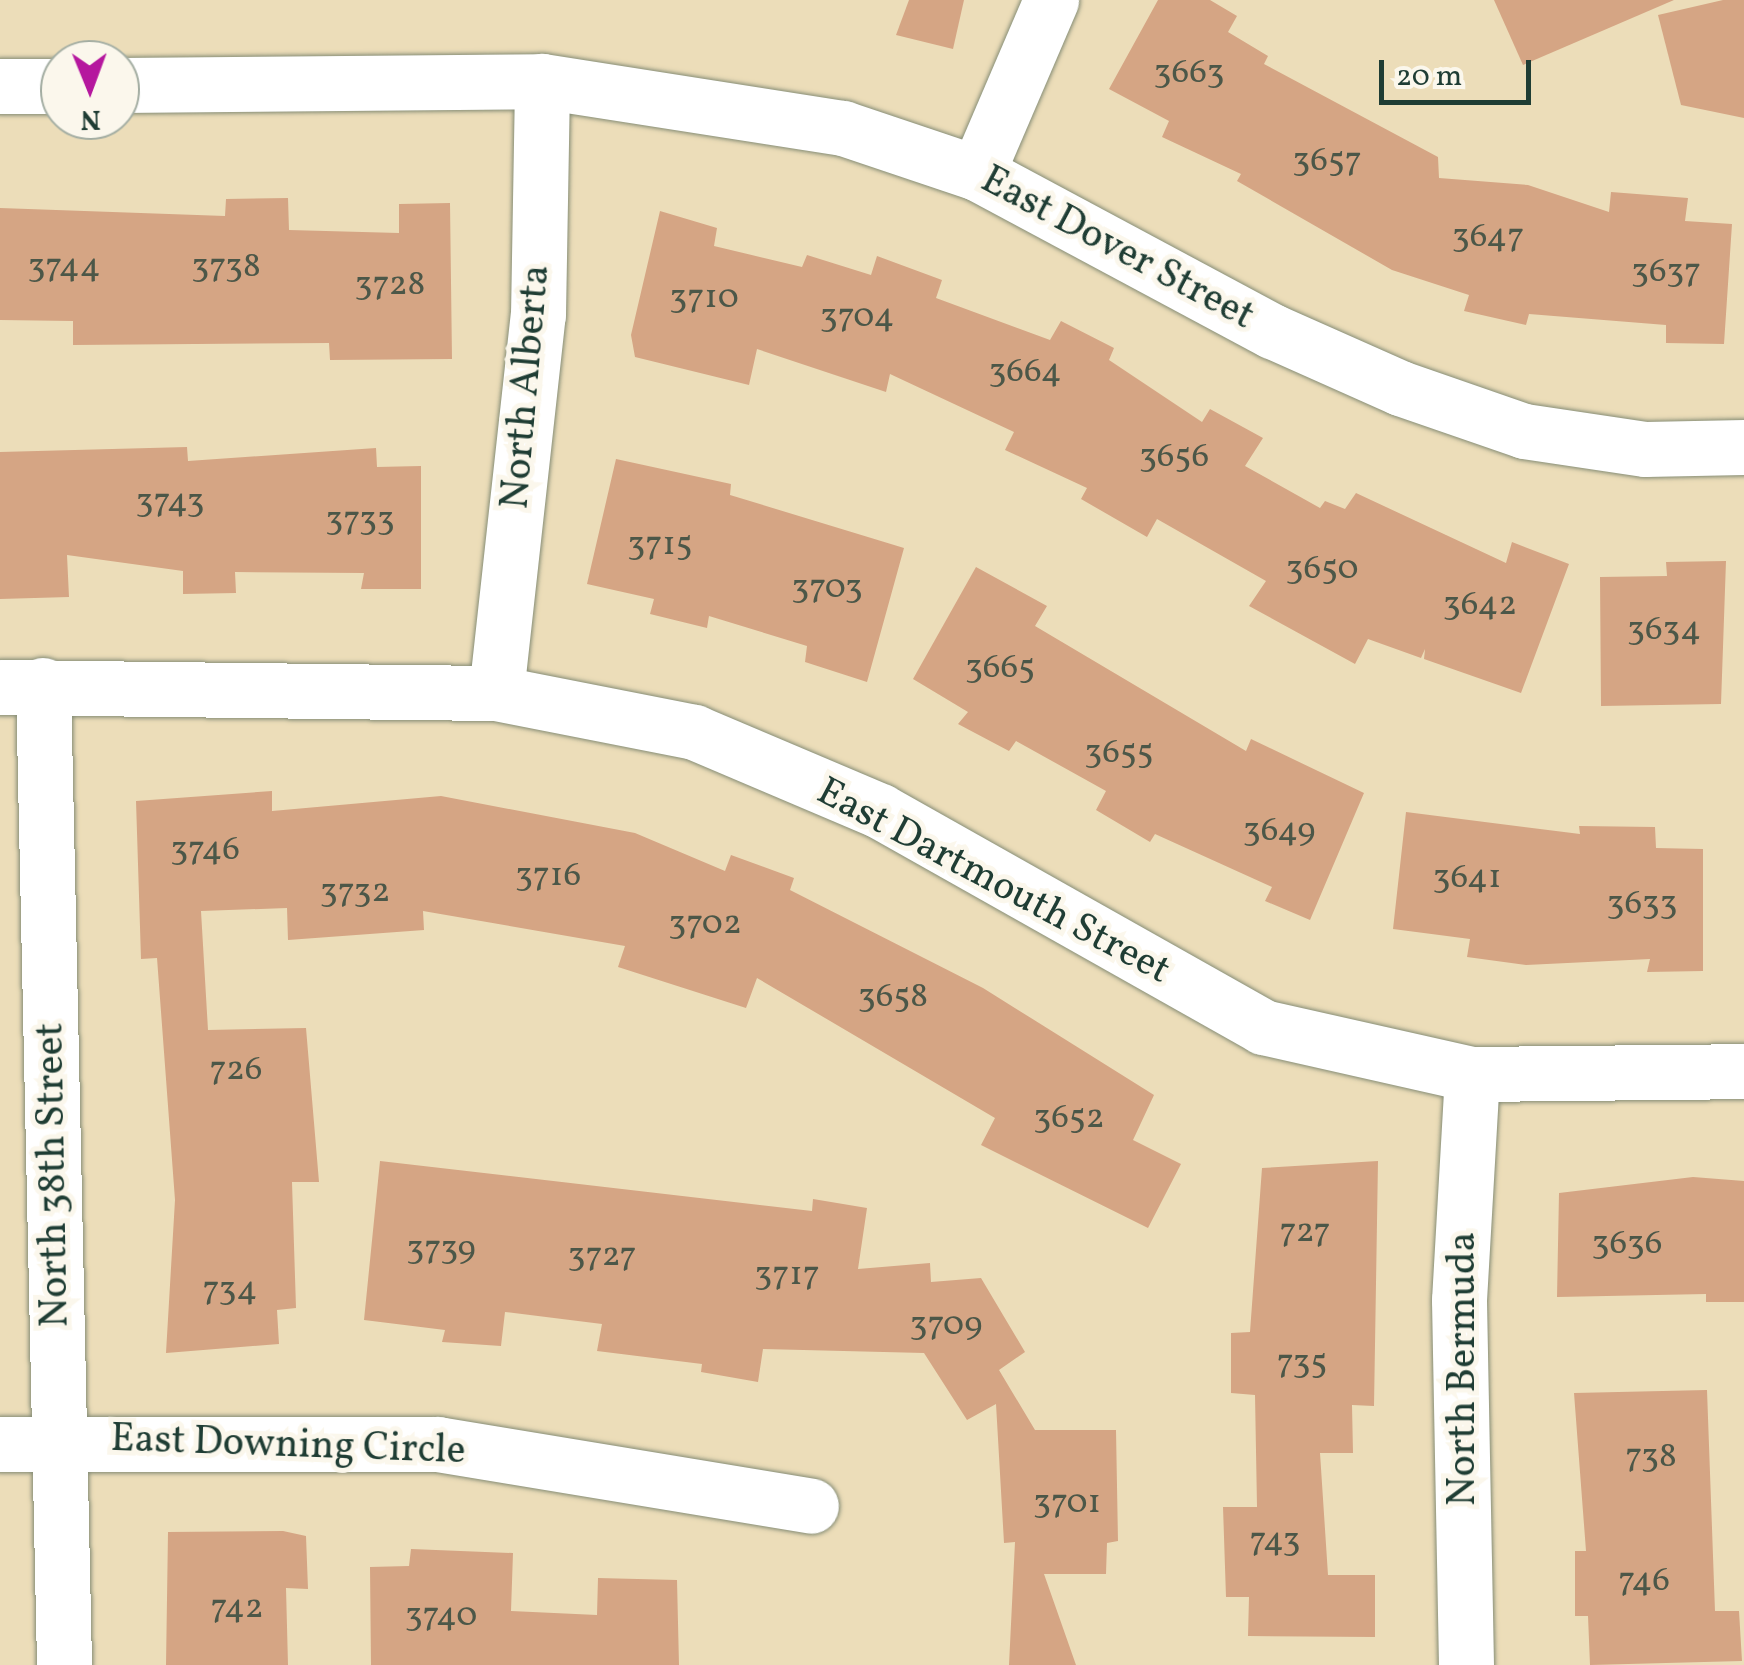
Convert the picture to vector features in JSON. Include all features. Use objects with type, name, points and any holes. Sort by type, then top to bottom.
[{"type":"street","points":[[977,173],[1051,0]]},
{"type":"street","name":"East Dover Street","points":[[140,85],[542,81],[843,128],[977,173],[1272,331],[1400,388],[1524,431],[1645,449],[1744,447]]},
{"type":"street","name":"North Alberta","points":[[496,693],[538,315],[542,81]]},
{"type":"street","points":[[0,86],[40,86]]},
{"type":"street","name":"East Dartmouth Street","points":[[22,686],[496,693],[694,732],[880,811],[1263,1026],[1472,1074],[1744,1071]]},
{"type":"street","name":"North 38th Street","points":[[22,686],[59,1440],[64,1665]]},
{"type":"street","name":"North Bermuda","points":[[1466,1665],[1459,1300],[1472,1074]]},
{"type":"street","name":"East Downing Circle","points":[[0,1444],[59,1440],[438,1444],[811,1506]]},
{"type":"building","points":[[909,0],[964,0],[953,49],[896,35]]},
{"type":"building","points":[[1158,0],[1210,0],[1237,16],[1228,32],[1268,56],[1264,64],[1438,157],[1439,178],[1528,185],[1609,212],[1611,192],[1688,198],[1685,221],[1732,224],[1724,344],[1666,343],[1666,325],[1529,314],[1526,325],[1464,311],[1469,295],[1392,270],[1237,181],[1241,174],[1162,137],[1169,121],[1109,89]]},
{"type":"building","points":[[1494,0],[1674,0],[1523,65]]},
{"type":"building","points":[[1723,0],[1744,0],[1744,118],[1681,105],[1658,15]]},
{"type":"building","points":[[288,198],[289,230],[399,233],[399,204],[450,203],[452,359],[330,360],[329,343],[73,345],[73,321],[0,320],[0,208],[225,216],[226,199]]},
{"type":"building","points":[[660,211],[717,228],[714,246],[802,267],[807,255],[871,275],[877,256],[942,280],[936,298],[1050,340],[1061,321],[1114,348],[1109,360],[1202,422],[1210,409],[1263,438],[1245,466],[1320,508],[1325,501],[1345,509],[1356,493],[1506,563],[1512,542],[1569,564],[1521,693],[1424,659],[1425,649],[1421,658],[1368,639],[1355,664],[1249,606],[1266,581],[1157,519],[1147,537],[1081,499],[1087,488],[1005,450],[1014,432],[890,374],[886,392],[757,349],[749,385],[635,357],[631,335]]},
{"type":"building","points":[[187,447],[188,461],[376,448],[377,467],[421,466],[421,589],[361,589],[364,573],[235,572],[236,593],[183,594],[183,571],[67,555],[69,597],[0,599],[0,452]]},
{"type":"building","points":[[616,459],[731,484],[730,495],[904,548],[867,682],[805,662],[807,646],[709,616],[707,628],[650,614],[654,599],[587,584]]},
{"type":"building","points":[[1726,561],[1721,704],[1601,706],[1600,577],[1667,576],[1666,562]]},
{"type":"building","points":[[976,567],[1047,606],[1035,626],[1246,751],[1251,739],[1364,793],[1310,920],[1265,901],[1272,887],[1155,834],[1150,842],[1096,810],[1106,791],[1016,741],[1009,751],[958,724],[968,712],[913,679]]},
{"type":"building","points":[[272,791],[272,811],[441,796],[635,833],[725,871],[731,855],[794,878],[790,890],[983,988],[1154,1095],[1133,1140],[1181,1164],[1148,1228],[981,1145],[995,1118],[757,978],[746,1008],[618,967],[625,946],[423,911],[424,930],[288,940],[287,908],[201,911],[208,1030],[306,1028],[319,1182],[292,1182],[296,1308],[277,1310],[279,1344],[166,1353],[175,1200],[157,958],[141,959],[136,801]]},
{"type":"building","points":[[1406,812],[1580,834],[1579,826],[1655,827],[1656,848],[1703,849],[1703,971],[1647,972],[1650,959],[1526,965],[1467,957],[1470,939],[1393,929]]},
{"type":"building","points":[[380,1161],[812,1211],[813,1199],[867,1208],[858,1269],[930,1263],[931,1282],[981,1278],[1025,1352],[999,1370],[1035,1430],[1116,1430],[1118,1541],[1107,1543],[1106,1574],[1044,1574],[1076,1665],[1009,1665],[1015,1542],[1004,1543],[996,1404],[967,1420],[924,1353],[763,1349],[758,1382],[701,1372],[702,1364],[597,1351],[602,1324],[505,1312],[501,1346],[442,1342],[445,1330],[364,1320]]},
{"type":"building","points":[[1378,1161],[1374,1406],[1352,1405],[1353,1453],[1320,1453],[1328,1575],[1375,1575],[1375,1637],[1248,1636],[1249,1597],[1226,1597],[1223,1507],[1257,1507],[1255,1395],[1231,1393],[1231,1333],[1250,1332],[1262,1168]]},
{"type":"building","points":[[1693,1177],[1744,1181],[1744,1302],[1706,1302],[1706,1294],[1557,1297],[1559,1193]]},
{"type":"building","points":[[1707,1390],[1715,1611],[1739,1611],[1742,1661],[1590,1665],[1588,1616],[1575,1616],[1575,1551],[1586,1551],[1574,1393]]},
{"type":"building","points":[[283,1531],[306,1536],[308,1589],[286,1588],[288,1665],[166,1665],[168,1532]]},
{"type":"building","points":[[411,1549],[513,1553],[511,1611],[597,1615],[598,1578],[677,1580],[679,1665],[371,1665],[370,1567],[409,1566]]}]
